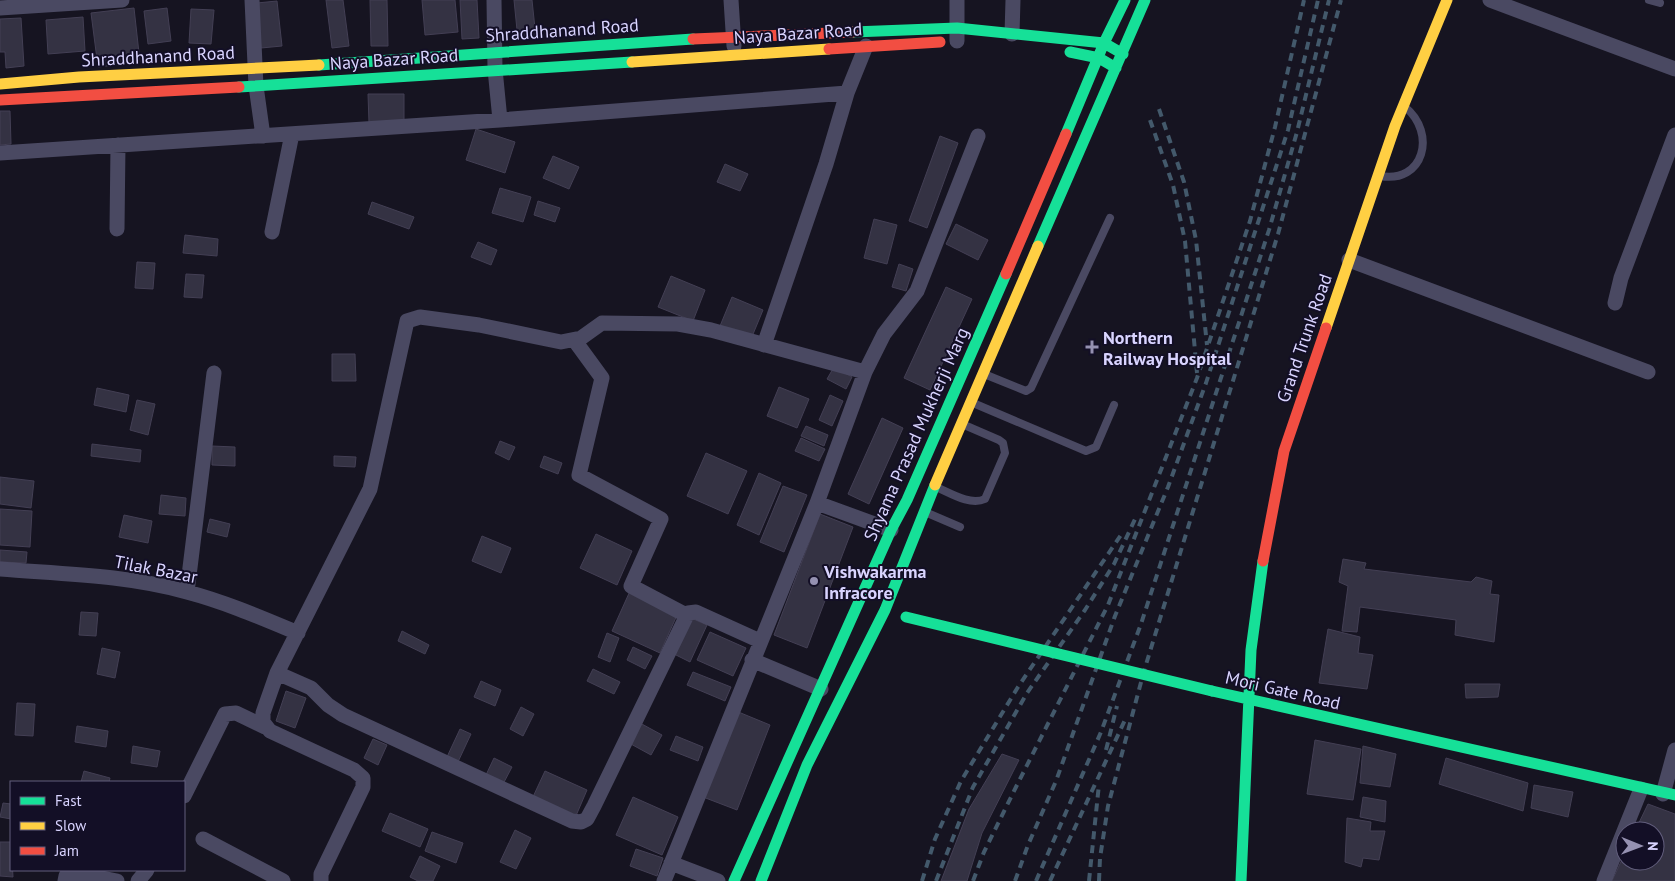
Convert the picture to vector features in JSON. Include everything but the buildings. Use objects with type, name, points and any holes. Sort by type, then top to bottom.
[{"type":"street","points":[[0,8],[122,0]]},
{"type":"street","points":[[252,0],[256,86],[262,136]]},
{"type":"street","points":[[494,0],[494,52],[500,120]]},
{"type":"street","points":[[731,0],[735,54]]},
{"type":"street","points":[[957,0],[964,38]]},
{"type":"street","points":[[1012,0],[1012,34]]},
{"type":"street","name":"Shyama Prasad Mukherji Marg","points":[[761,881],[872,606],[891,530],[907,500],[1104,43],[1125,0]]},
{"type":"street","name":"Shyama Prasad Mukherji Marg","points":[[734,881],[821,689],[872,606],[925,508],[1145,0]]},
{"type":"street","name":"Grand Trunk Road","points":[[1241,881],[1251,650],[1263,560],[1284,451],[1403,105],[1447,0]]},
{"type":"street","points":[[1490,0],[1675,69]]},
{"type":"street","name":"Shraddhanand Road","points":[[0,84],[79,77],[256,69],[733,36],[964,38],[1012,34],[1104,43],[1123,54]]},
{"type":"street","name":"Naya Bazar Road","points":[[0,100],[256,86],[964,38],[1026,44],[1099,58],[1116,68]]},
{"type":"street","points":[[764,345],[826,164],[847,93],[866,46]]},
{"type":"street","points":[[0,153],[500,120],[847,93]]},
{"type":"street","points":[[272,232],[292,134]]},
{"type":"street","points":[[1615,303],[1621,278],[1675,135]]},
{"type":"street","points":[[664,881],[817,503],[865,372],[884,334],[917,291],[978,136]]},
{"type":"street","points":[[117,229],[118,145]]},
{"type":"street","points":[[1349,260],[1648,372]]},
{"type":"street","points":[[265,727],[263,713],[277,673],[370,489],[406,321],[420,317],[479,325],[561,342],[575,341],[596,326],[607,322],[689,326],[865,372]]},
{"type":"street","points":[[575,341],[602,378],[579,475],[661,519],[631,586],[686,615]]},
{"type":"street","points":[[187,592],[214,373]]},
{"type":"street","points":[[907,500],[925,508]]},
{"type":"street","points":[[817,503],[891,530]]},
{"type":"street","name":"Tilak Bazar","points":[[0,569],[152,584],[187,592],[257,616],[298,634]]},
{"type":"street","name":"Mori Gate Road","points":[[872,606],[906,617],[1249,701],[1669,794]]},
{"type":"street","points":[[277,673],[311,688],[343,715],[572,821],[581,822],[587,819],[594,806],[686,615],[690,612],[696,612],[760,641]]},
{"type":"street","points":[[752,660],[821,689]]},
{"type":"street","points":[[185,794],[225,714],[236,713],[354,770],[363,778],[363,787],[321,874],[321,881]]},
{"type":"street","points":[[1669,794],[1675,750]]},
{"type":"street","points":[[1604,881],[1641,789]]},
{"type":"street","points":[[203,839],[283,881]]},
{"type":"street","points":[[671,863],[718,881]]},
{"type":"street","points":[[138,881],[146,871]]},
{"type":"street","points":[[65,881],[66,876],[77,873],[117,881]]},
{"type":"lane","points":[[1649,0],[1660,3]]},
{"type":"lane","points":[[1378,176],[1399,176],[1410,172],[1422,150],[1423,130],[1415,115],[1403,105]]},
{"type":"lane","points":[[984,374],[1018,390],[1026,391],[1031,388],[1110,218]]},
{"type":"lane","points":[[971,403],[1086,451],[1096,448],[1114,405]]},
{"type":"lane","points":[[934,487],[971,501],[985,499],[1005,453],[1003,443],[962,424]]},
{"type":"lane","points":[[925,508],[960,527]]},
{"type":"railway","points":[[973,881],[984,852],[1108,605],[1197,378],[1250,221],[1275,127],[1304,0]]},
{"type":"railway","points":[[1015,881],[1028,845],[1056,781],[1115,616],[1168,487],[1206,383],[1288,130],[1318,0]]},
{"type":"railway","points":[[1036,881],[1101,732],[1141,624],[1269,230],[1297,132],[1329,0]]},
{"type":"railway","points":[[1099,881],[1100,858],[1108,806],[1144,671],[1278,234],[1341,0]]},
{"type":"railway","points":[[1159,109],[1184,182],[1196,240],[1207,345]]},
{"type":"railway","points":[[1150,120],[1173,185],[1185,241],[1197,373]]},
{"type":"railway","points":[[936,881],[973,787],[1027,693],[1085,610],[1114,564],[1137,515]]},
{"type":"railway","points":[[922,881],[935,839],[961,781],[1018,687],[1123,532]]},
{"type":"railway","points":[[1106,750],[1117,706]]},
{"type":"railway","points":[[1050,881],[1125,720]]},
{"type":"railway","points":[[1089,881],[1099,784]]},
{"type":"traffic: fast","points":[[1066,134],[1104,43],[1125,0]]},
{"type":"traffic: fast","points":[[1038,246],[1145,0]]},
{"type":"traffic: fast","points":[[853,32],[957,28],[1104,43],[1123,54]]},
{"type":"traffic: fast","points":[[319,65],[693,39]]},
{"type":"traffic: fast","points":[[1070,52],[1099,58],[1116,68]]},
{"type":"traffic: fast","points":[[239,87],[632,62]]},
{"type":"traffic: fast","points":[[734,881],[891,530],[907,500],[1006,274]]},
{"type":"traffic: fast","points":[[761,881],[807,765],[885,610],[935,485]]},
{"type":"traffic: fast","points":[[1241,881],[1251,650],[1263,561]]},
{"type":"traffic: fast","points":[[906,617],[1212,691]]},
{"type":"traffic: fast","points":[[1212,691],[1675,795]]},
{"type":"traffic: slow","points":[[1326,328],[1395,126],[1447,0]]},
{"type":"traffic: slow","points":[[632,62],[829,49]]},
{"type":"traffic: slow","points":[[0,84],[79,77],[319,65]]},
{"type":"traffic: slow","points":[[935,485],[1038,246]]},
{"type":"traffic: jam","points":[[693,39],[853,32]]},
{"type":"traffic: jam","points":[[829,49],[940,42]]},
{"type":"traffic: jam","points":[[0,100],[239,87]]},
{"type":"traffic: jam","points":[[1006,274],[1066,134]]},
{"type":"traffic: jam","points":[[1263,561],[1284,451],[1326,328]]},
{"type":"place","name":"Northern Railway Hospital","points":[[1092,347]]},
{"type":"place","name":"Vishwakarma Infracore","points":[[814,581]]}]
